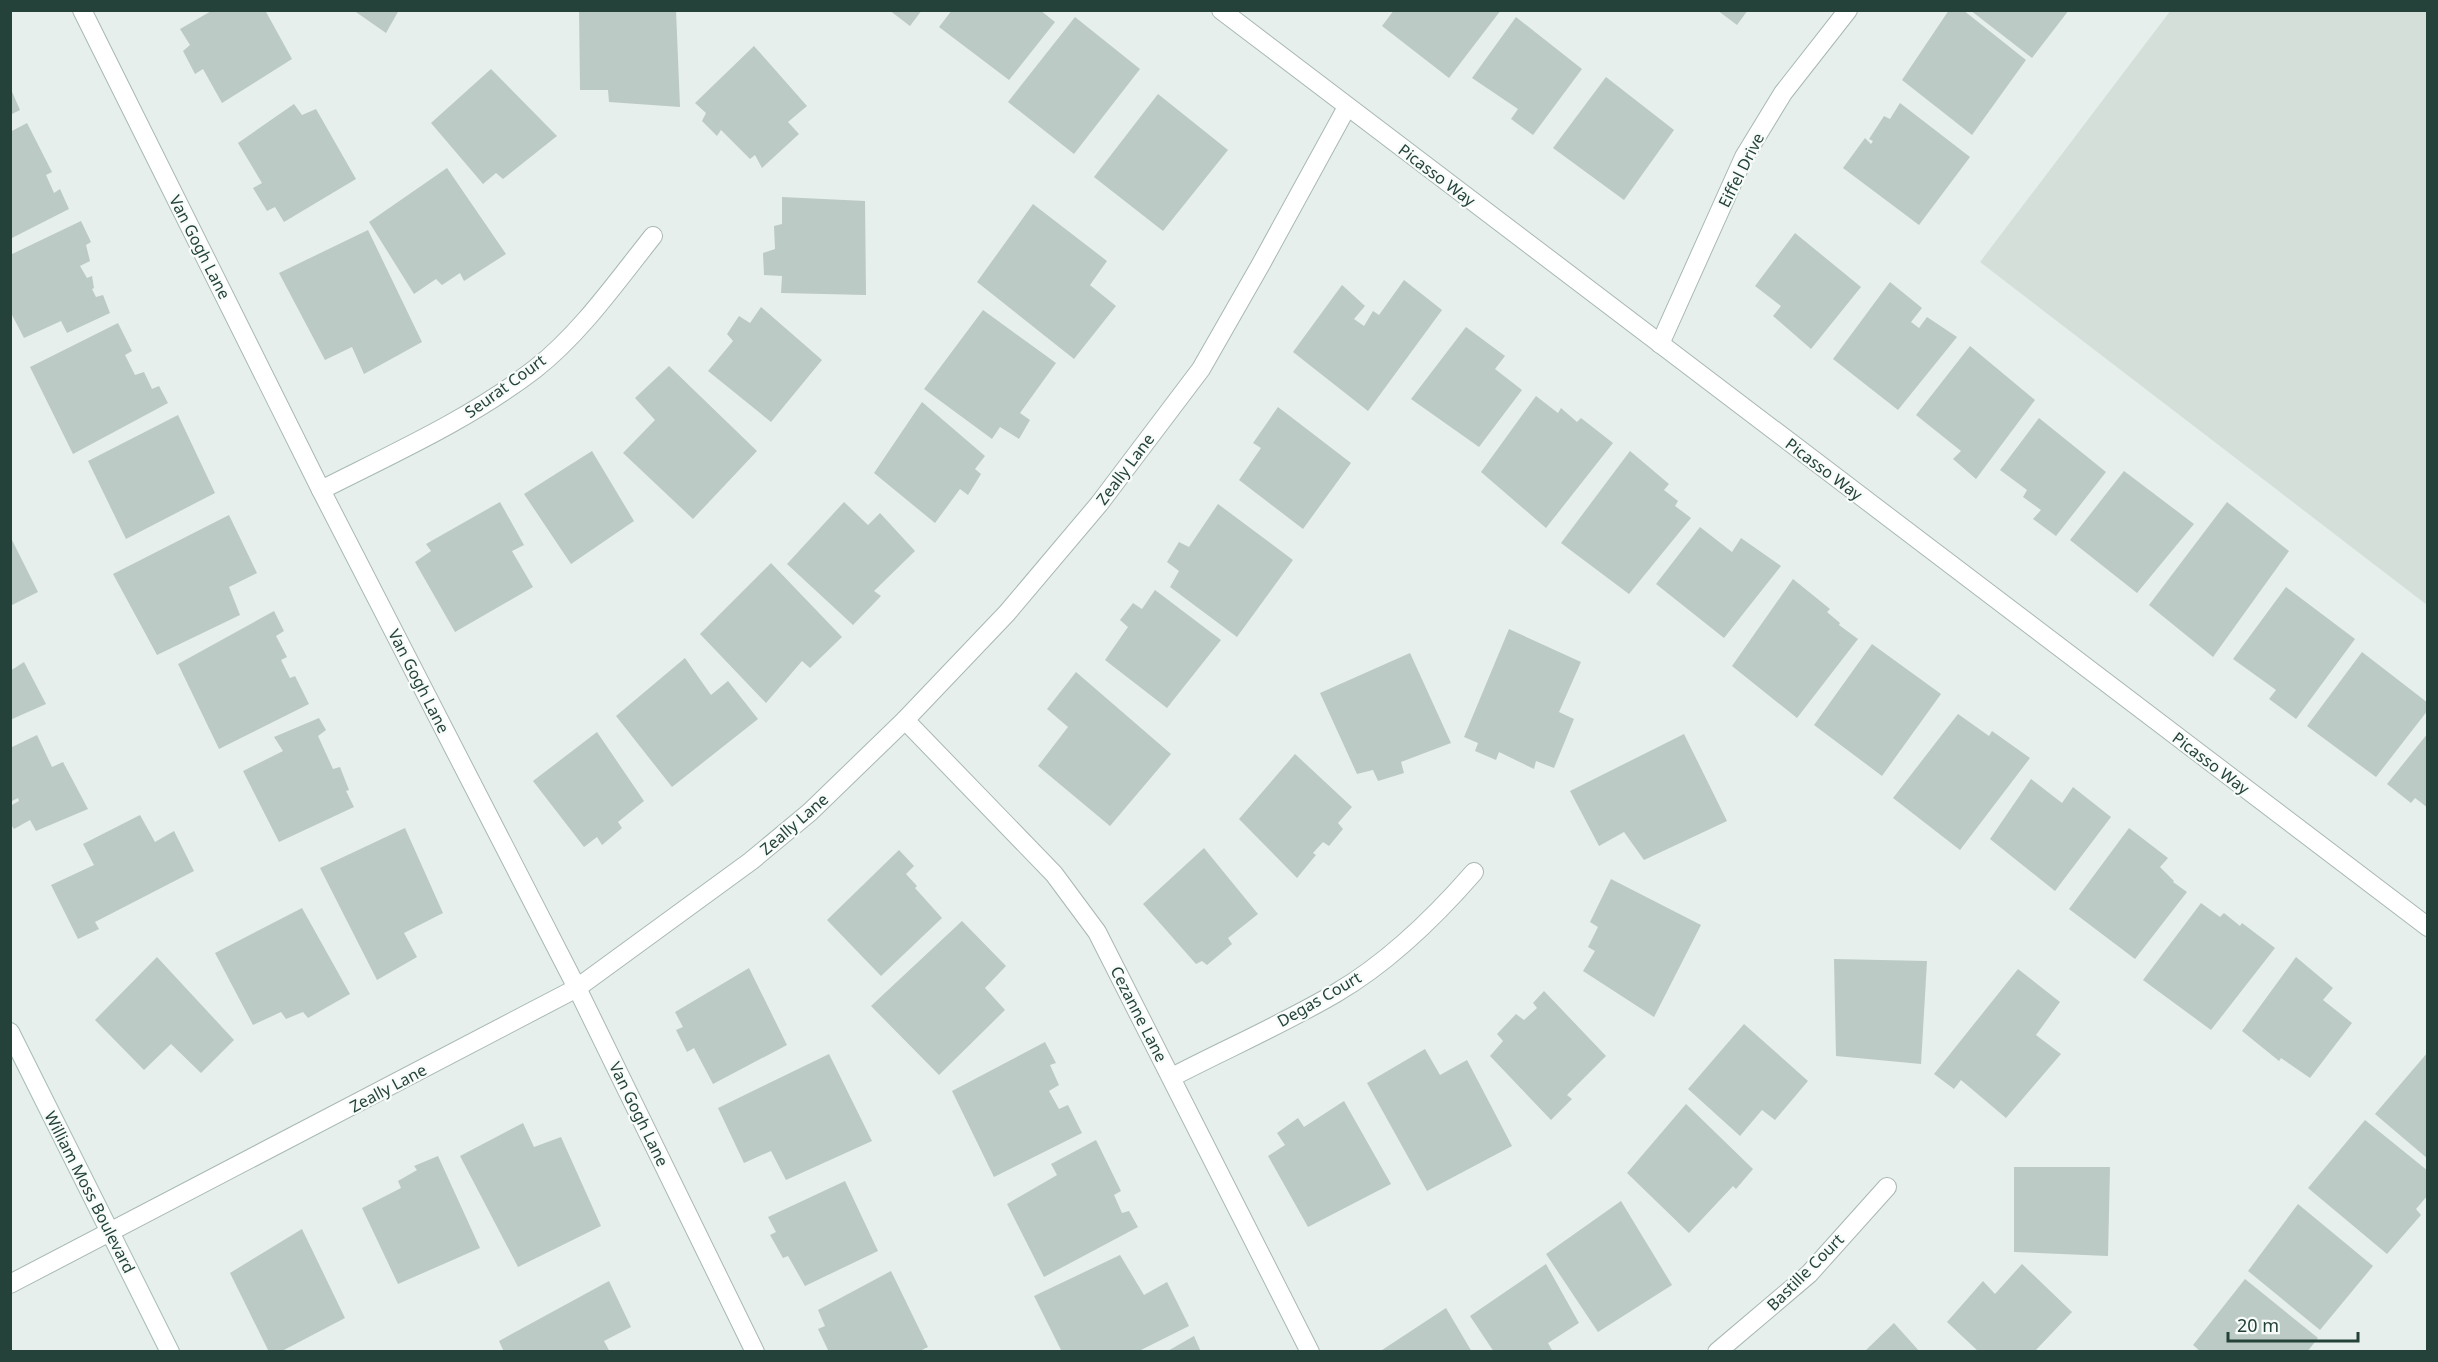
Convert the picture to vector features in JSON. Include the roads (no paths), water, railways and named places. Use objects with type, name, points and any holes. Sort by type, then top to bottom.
[{"type":"street","name":"Van Gogh Lane","points":[[82,10],[321,490],[577,988],[754,1352]]},
{"type":"street","name":"Picasso Way","points":[[1221,10],[2427,927]]},
{"type":"street","name":"Eiffel Drive","points":[[1660,344],[1744,157],[1784,93],[1848,10]]},
{"type":"street","name":"Zeally Lane","points":[[10,1284],[577,988],[751,861],[810,812],[905,720],[1007,613],[1092,513],[1201,369],[1262,264],[1347,107]]},
{"type":"street","name":"Seurat Court","points":[[321,490],[473,412],[536,368],[592,313],[653,236]]},
{"type":"street","name":"Cezanne Lane","points":[[905,720],[1054,874],[1097,932],[1310,1352]]},
{"type":"street","name":"Degas Court","points":[[1172,1077],[1337,993],[1394,953],[1445,905],[1474,872]]},
{"type":"street","name":"William Moss Boulevard","points":[[10,1032],[170,1352]]},
{"type":"street","name":"Bastille Court","points":[[1717,1352],[1809,1274],[1887,1187]]}]
